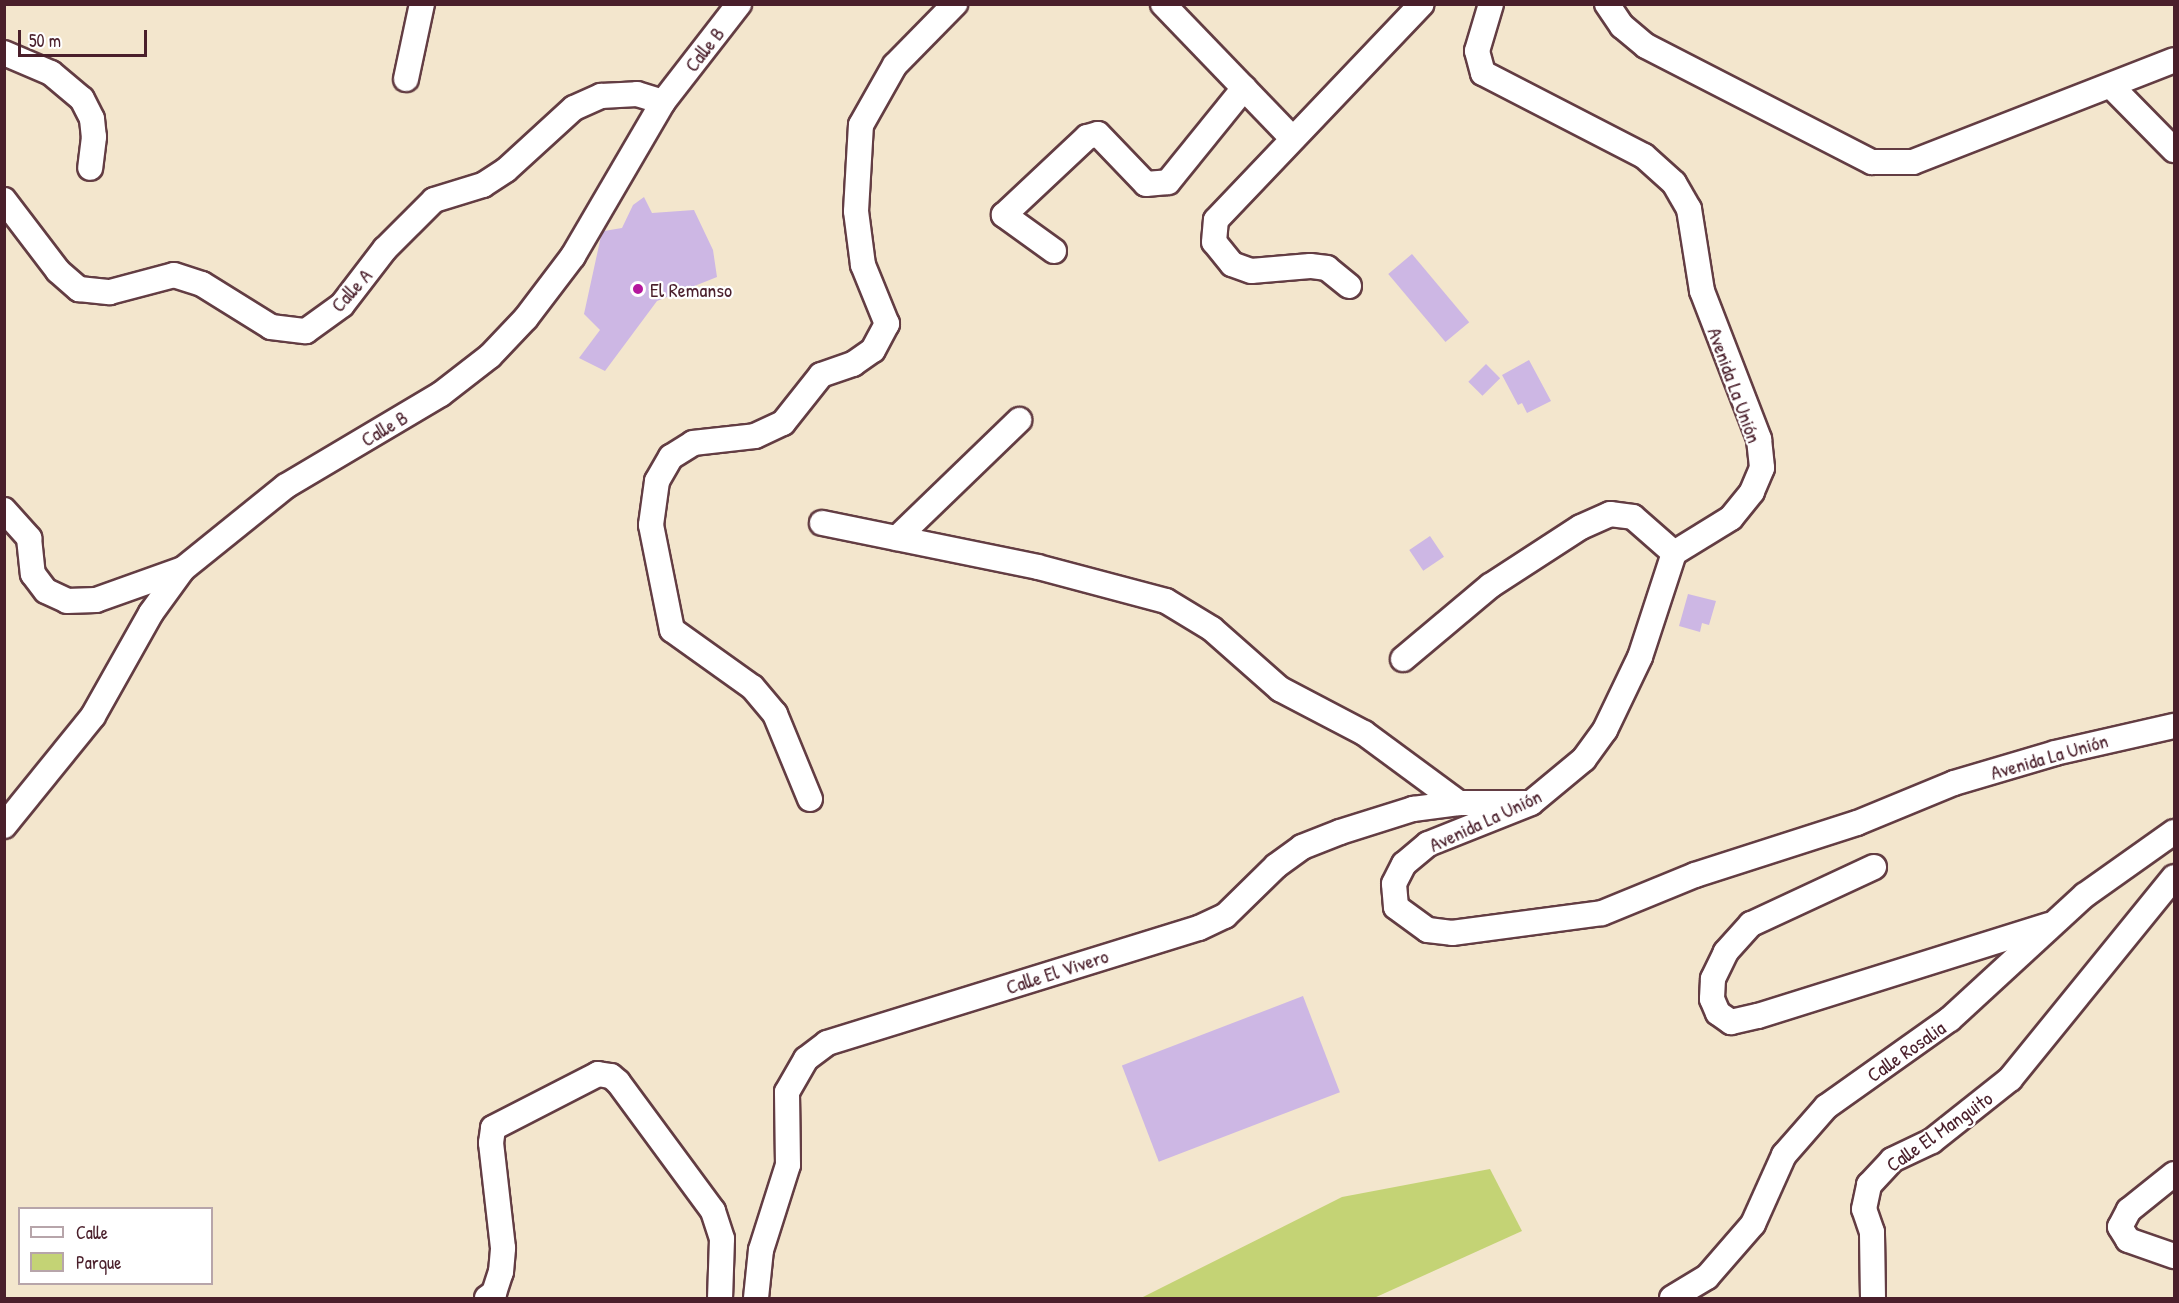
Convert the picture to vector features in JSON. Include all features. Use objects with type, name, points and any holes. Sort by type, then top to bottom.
[{"type":"street","points":[[406,79],[422,4]]},
{"type":"street","name":"Calle B","points":[[4,826],[93,716],[151,613],[183,569],[286,486],[441,394],[490,356],[526,318],[573,256],[663,102],[739,4]]},
{"type":"street","points":[[810,799],[775,714],[752,687],[672,630],[651,525],[657,481],[670,457],[693,443],[754,436],[783,423],[820,375],[853,363],[873,350],[887,324],[863,265],[857,222],[861,125],[895,65],[955,4]]},
{"type":"street","points":[[1163,4],[1292,138]]},
{"type":"street","points":[[1349,286],[1326,268],[1310,266],[1251,272],[1232,264],[1214,243],[1215,220],[1422,4]]},
{"type":"street","name":"Avenida La Unión","points":[[1491,4],[1478,51],[1483,73],[1644,156],[1674,183],[1689,209],[1702,291],[1759,439],[1761,468],[1752,492],[1731,518],[1674,553],[1640,657],[1605,730],[1584,759],[1531,803],[1428,844],[1404,864],[1394,884],[1396,907],[1428,930],[1452,933],[1602,913],[1695,875],[1857,823],[1954,783],[2088,745],[2175,726]]},
{"type":"street","points":[[1608,4],[1622,26],[1646,46],[1872,162],[1913,162],[2175,60]]},
{"type":"street","points":[[4,53],[51,73],[82,99],[92,119],[94,137],[90,168]]},
{"type":"street","points":[[2111,86],[2175,150]]},
{"type":"street","points":[[1054,251],[1004,215],[1087,137],[1098,134],[1146,184],[1168,182],[1244,88]]},
{"type":"street","name":"Calle A","points":[[4,200],[58,271],[79,289],[110,292],[174,274],[202,284],[271,327],[306,331],[342,305],[385,249],[434,200],[483,185],[506,170],[574,108],[600,96],[637,94],[663,102]]},
{"type":"street","points":[[897,538],[1019,420]]},
{"type":"street","points":[[4,510],[29,538],[33,574],[46,591],[67,602],[96,600],[183,569]]},
{"type":"street","points":[[1403,659],[1490,586],[1581,527],[1610,514],[1633,517],[1674,553]]},
{"type":"street","points":[[822,523],[1038,567],[1166,601],[1212,629],[1280,689],[1364,733],[1459,803]]},
{"type":"street","name":"Calle El Vivero","points":[[756,1299],[761,1250],[788,1164],[787,1092],[806,1059],[827,1043],[1199,928],[1225,916],[1276,866],[1302,847],[1413,809],[1459,803],[1531,803]]},
{"type":"street","name":"Calle Rosalia","points":[[1672,1299],[1707,1276],[1753,1224],[1784,1155],[1826,1107],[1950,1019],[2085,895],[2175,832]]},
{"type":"street","points":[[1874,867],[1751,924],[1726,952],[1713,979],[1712,999],[1718,1013],[1731,1022],[1758,1016],[2056,922]]},
{"type":"street","name":"Calle El Manguito","points":[[1873,1299],[1872,1232],[1864,1209],[1869,1185],[1892,1160],[1932,1141],[2010,1079],[2175,878]]},
{"type":"street","points":[[487,1299],[494,1293],[501,1272],[503,1248],[491,1143],[493,1128],[589,1077],[605,1074],[626,1092],[713,1211],[722,1239],[720,1299]]},
{"type":"street","points":[[2175,1174],[2129,1210],[2120,1227],[2128,1240],[2175,1256]]},
{"type":"green space","points":[[1490,1169],[1522,1231],[1374,1298],[1141,1298],[1342,1197]]},
{"type":"building","name":"El Remanso","points":[[644,197],[652,213],[694,210],[713,250],[717,277],[657,301],[605,371],[579,358],[600,330],[584,314],[601,236],[604,231],[622,228],[633,205]]},
{"type":"building","points":[[1412,254],[1469,322],[1445,342],[1388,274]]},
{"type":"building","points":[[1529,360],[1551,401],[1527,413],[1522,403],[1518,405],[1502,375]]},
{"type":"building","points":[[1486,364],[1500,378],[1482,396],[1468,382]]},
{"type":"building","points":[[1430,536],[1444,557],[1423,571],[1409,550]]},
{"type":"building","points":[[1688,594],[1716,601],[1709,625],[1702,623],[1700,632],[1679,626]]},
{"type":"building","points":[[1303,996],[1340,1092],[1159,1162],[1122,1066]]},
{"type":"place","name":"El Remanso","points":[[638,289]]}]
